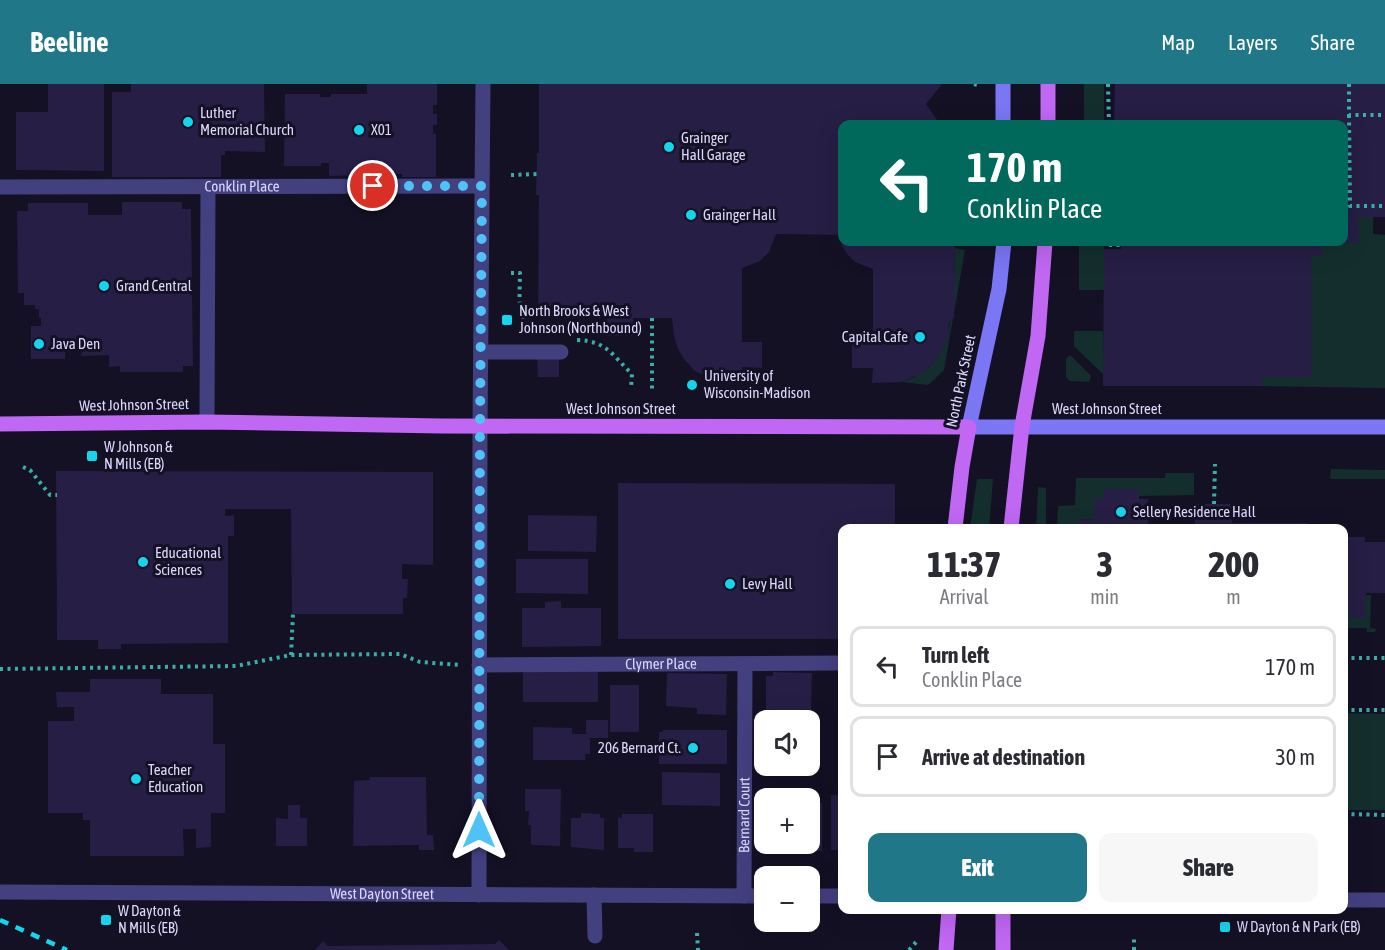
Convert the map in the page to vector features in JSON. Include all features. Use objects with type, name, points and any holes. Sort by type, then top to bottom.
[{"type":"main road","points":[[1003,84],[1003,120]]},
{"type":"main road","points":[[1048,84],[1048,120]]},
{"type":"main road","name":"North Park Street","points":[[955,524],[962,467],[999,289],[1004,246]]},
{"type":"main road","points":[[1011,524],[1022,426],[1038,336],[1045,246]]},
{"type":"main road","name":"West Johnson Street","points":[[0,424],[207,422],[480,427],[1385,427]]},
{"type":"main road","points":[[946,950],[949,914]]},
{"type":"main road","points":[[1003,950],[1004,914]]},
{"type":"street","points":[[479,895],[478,665],[483,84]]},
{"type":"street","name":"Conklin Place","points":[[0,187],[482,186]]},
{"type":"street","points":[[207,422],[208,187]]},
{"type":"street","points":[[481,352],[561,352]]},
{"type":"street","name":"Clymer Place","points":[[478,665],[838,663]]},
{"type":"street","name":"Bernard Court","points":[[744,896],[745,664]]},
{"type":"street","name":"West Dayton Street","points":[[0,892],[754,896]]},
{"type":"street","points":[[594,895],[595,936]]},
{"type":"street","points":[[820,896],[838,896]]},
{"type":"street","points":[[1348,900],[1385,900]]},
{"type":"path","points":[[974,84],[981,86]]},
{"type":"path","points":[[1108,84],[1108,120]]},
{"type":"path","points":[[1349,84],[1350,206],[1385,206]]},
{"type":"path","points":[[1349,115],[1385,115]]},
{"type":"path","points":[[511,175],[537,174]]},
{"type":"path","points":[[652,318],[652,389]]},
{"type":"path","points":[[1214,504],[1215,464]]},
{"type":"path","points":[[23,467],[30,470],[50,495],[57,495]]},
{"type":"path","points":[[291,655],[293,614]]},
{"type":"path","points":[[0,669],[237,666],[291,655],[400,654],[420,662],[478,665]]},
{"type":"path","points":[[1348,658],[1385,658]]},
{"type":"path","points":[[1348,710],[1385,710]]},
{"type":"path","points":[[1348,814],[1385,814]]},
{"type":"path","points":[[697,933],[698,950]]},
{"type":"path","points":[[1134,936],[1134,950]]},
{"type":"path","points":[[909,950],[917,941]]},
{"type":"green space","points":[[1084,84],[1104,84],[1104,120],[1084,120]]},
{"type":"green space","points":[[1358,217],[1373,217],[1373,234],[1385,235],[1385,388],[1262,386],[1262,377],[1311,377],[1311,256],[1322,256],[1322,246],[1348,246],[1348,243],[1358,243]]},
{"type":"green space","points":[[1079,246],[1104,246],[1104,290],[1079,290]]},
{"type":"green space","points":[[955,248],[965,250],[944,370],[928,385],[902,382],[921,373],[935,360],[944,345],[950,327]]},
{"type":"green space","points":[[1074,331],[1103,331],[1104,375],[1074,346]]},
{"type":"green space","points":[[1070,355],[1091,376],[1089,382],[1070,381],[1066,377],[1066,359]]},
{"type":"green space","points":[[1331,469],[1385,470],[1385,479],[1330,479]]},
{"type":"green space","points":[[1166,473],[1194,473],[1194,495],[1139,496],[1138,489],[1104,489],[1104,498],[1094,499],[1094,520],[1079,519],[1079,524],[1057,524],[1058,506],[1075,505],[1076,478],[1165,478]]},
{"type":"green space","points":[[977,479],[993,479],[989,524],[971,524]]},
{"type":"green space","points":[[1038,487],[1046,488],[1046,524],[1036,524]]},
{"type":"green space","points":[[1366,595],[1371,595],[1370,628],[1376,629],[1375,632],[1367,632],[1367,628],[1348,628],[1348,618],[1366,618]]},
{"type":"green space","points":[[1348,713],[1385,714],[1385,810],[1348,810]]},
{"type":"building","points":[[48,84],[104,84],[104,171],[16,170],[16,112],[48,112]]},
{"type":"building","name":"Luther Memorial Church","points":[[131,84],[264,84],[265,152],[225,151],[225,155],[221,155],[221,177],[112,177],[112,92],[131,92]]},
{"type":"building","name":"X01","points":[[367,84],[437,84],[437,105],[433,105],[433,114],[437,114],[437,125],[433,125],[433,134],[436,134],[436,177],[402,177],[402,174],[394,174],[394,177],[381,177],[381,173],[329,176],[329,163],[321,163],[321,166],[284,166],[285,94],[320,94],[320,97],[331,97],[331,94],[367,94]]},
{"type":"building","name":"Grainger Hall","points":[[539,84],[942,84],[926,104],[937,120],[838,120],[838,235],[776,234],[769,252],[760,261],[742,268],[742,342],[762,342],[762,368],[742,367],[742,383],[729,384],[715,381],[695,371],[678,349],[672,318],[633,318],[634,336],[607,336],[607,318],[538,317],[539,195],[536,195],[537,153],[539,153]]},
{"type":"building","points":[[1115,84],[1385,84],[1385,217],[1358,217],[1359,243],[1348,243],[1348,120],[1114,120]]},
{"type":"building","name":"Grand Central","points":[[122,202],[182,202],[182,209],[191,209],[192,283],[190,283],[190,295],[192,295],[193,366],[183,366],[183,372],[120,372],[120,366],[109,367],[109,355],[81,356],[82,351],[65,352],[65,359],[31,359],[31,326],[41,326],[41,318],[39,318],[39,309],[35,309],[35,305],[24,305],[24,293],[18,293],[17,211],[28,211],[28,203],[88,203],[88,215],[122,215]]},
{"type":"building","name":"Grainger Hall","points":[[842,246],[955,246],[954,317],[949,323],[948,337],[938,357],[923,373],[901,382],[872,383],[873,368],[852,368],[852,342],[873,342],[873,269],[855,262]]},
{"type":"building","points":[[1121,246],[1322,246],[1322,256],[1311,256],[1311,377],[1262,377],[1262,386],[1103,386],[1104,249],[1121,249]]},
{"type":"building","points":[[537,356],[559,356],[559,377],[538,377]]},
{"type":"building","name":"Educational Sciences","points":[[56,471],[433,472],[433,565],[402,564],[402,579],[408,579],[407,598],[403,598],[403,614],[292,614],[291,509],[225,509],[225,516],[234,515],[234,536],[228,536],[228,643],[121,644],[121,649],[98,649],[98,640],[57,640]]},
{"type":"building","name":"Levy Hall","points":[[618,483],[895,484],[895,524],[838,524],[838,639],[618,639]]},
{"type":"building","name":"Sellery Residence Hall","points":[[1104,489],[1139,489],[1139,499],[1148,499],[1148,524],[1079,524],[1079,519],[1094,520],[1094,498],[1104,498]]},
{"type":"building","name":"Sellery Residence Hall","points":[[1195,504],[1232,504],[1232,523],[1307,523],[1195,524]]},
{"type":"building","points":[[528,515],[597,516],[596,552],[528,551]]},
{"type":"building","points":[[1348,537],[1365,537],[1365,542],[1385,542],[1385,593],[1366,593],[1366,618],[1348,618]]},
{"type":"building","points":[[516,559],[588,559],[588,594],[516,593]]},
{"type":"building","points":[[561,601],[561,608],[601,608],[601,646],[522,647],[522,608],[545,608],[545,602]]},
{"type":"building","points":[[598,666],[598,702],[523,702],[523,671]]},
{"type":"building","points":[[773,672],[812,673],[811,710],[766,710],[766,676],[773,676]]},
{"type":"building","points":[[667,673],[727,674],[726,715],[697,714],[697,708],[666,706]]},
{"type":"building","name":"Teacher Education","points":[[90,679],[161,679],[161,694],[213,694],[213,744],[225,744],[225,813],[211,813],[211,847],[196,848],[196,829],[183,829],[184,856],[90,856],[90,820],[83,820],[83,813],[48,813],[48,721],[74,721],[74,707],[57,707],[56,692],[90,692]]},
{"type":"building","points":[[610,685],[639,685],[639,732],[610,732]]},
{"type":"building","points":[[586,720],[608,720],[608,738],[590,738],[590,754],[585,754],[585,760],[533,760],[533,727],[572,728],[572,734],[586,734]]},
{"type":"building","name":"206 Bernard Ct.","points":[[663,730],[727,730],[727,764],[659,764],[659,732]]},
{"type":"building","points":[[662,772],[720,773],[720,806],[662,805]]},
{"type":"building","points":[[370,777],[426,777],[427,835],[433,835],[434,850],[419,850],[419,845],[353,846],[354,781],[370,780]]},
{"type":"building","points":[[525,789],[561,789],[560,846],[531,845],[531,825],[528,825],[529,811],[525,811]]},
{"type":"building","points":[[831,795],[838,795],[838,850],[831,850]]},
{"type":"building","points":[[820,803],[822,803],[822,851],[820,851]]},
{"type":"building","points":[[288,805],[300,805],[300,818],[307,818],[307,846],[276,846],[276,818],[288,819]]},
{"type":"building","points":[[581,813],[600,814],[600,818],[604,818],[604,850],[571,847],[571,818],[581,818]]},
{"type":"building","points":[[622,814],[653,814],[653,852],[634,852],[634,848],[618,848],[618,817],[622,818]]},
{"type":"building","points":[[499,940],[509,950],[315,950],[323,941],[328,946],[495,944]]},
{"type":"railway","points":[[0,920],[67,950]]},
{"type":"place","name":"Luther Memorial Church","points":[[188,122]]},
{"type":"place","name":"X01","points":[[359,130]]},
{"type":"place","name":"Grainger Hall Garage","points":[[669,147]]},
{"type":"place","name":"Grainger Hall","points":[[691,215]]},
{"type":"place","name":"Grand Central","points":[[104,286]]},
{"type":"place","name":"North Brooks & West Johnson (Northbound)","points":[[507,320]]},
{"type":"place","name":"Capital Cafe","points":[[920,337]]},
{"type":"place","name":"Java Den","points":[[39,344]]},
{"type":"place","name":"University of Wisconsin-Madison","points":[[692,385]]},
{"type":"place","name":"W Johnson & N Mills (EB)","points":[[92,456]]},
{"type":"place","name":"Sellery Residence Hall","points":[[1121,512]]},
{"type":"place","name":"Educational Sciences","points":[[143,562]]},
{"type":"place","name":"Levy Hall","points":[[730,584]]},
{"type":"place","name":"206 Bernard Ct.","points":[[693,748]]},
{"type":"place","name":"Teacher Education","points":[[136,779]]},
{"type":"place","name":"W Dayton & N Mills (EB)","points":[[106,920]]},
{"type":"place","name":"W Dayton & N Park (EB)","points":[[1225,927]]},
{"type":"route","points":[[373,186],[482,186],[479,830]]}]
